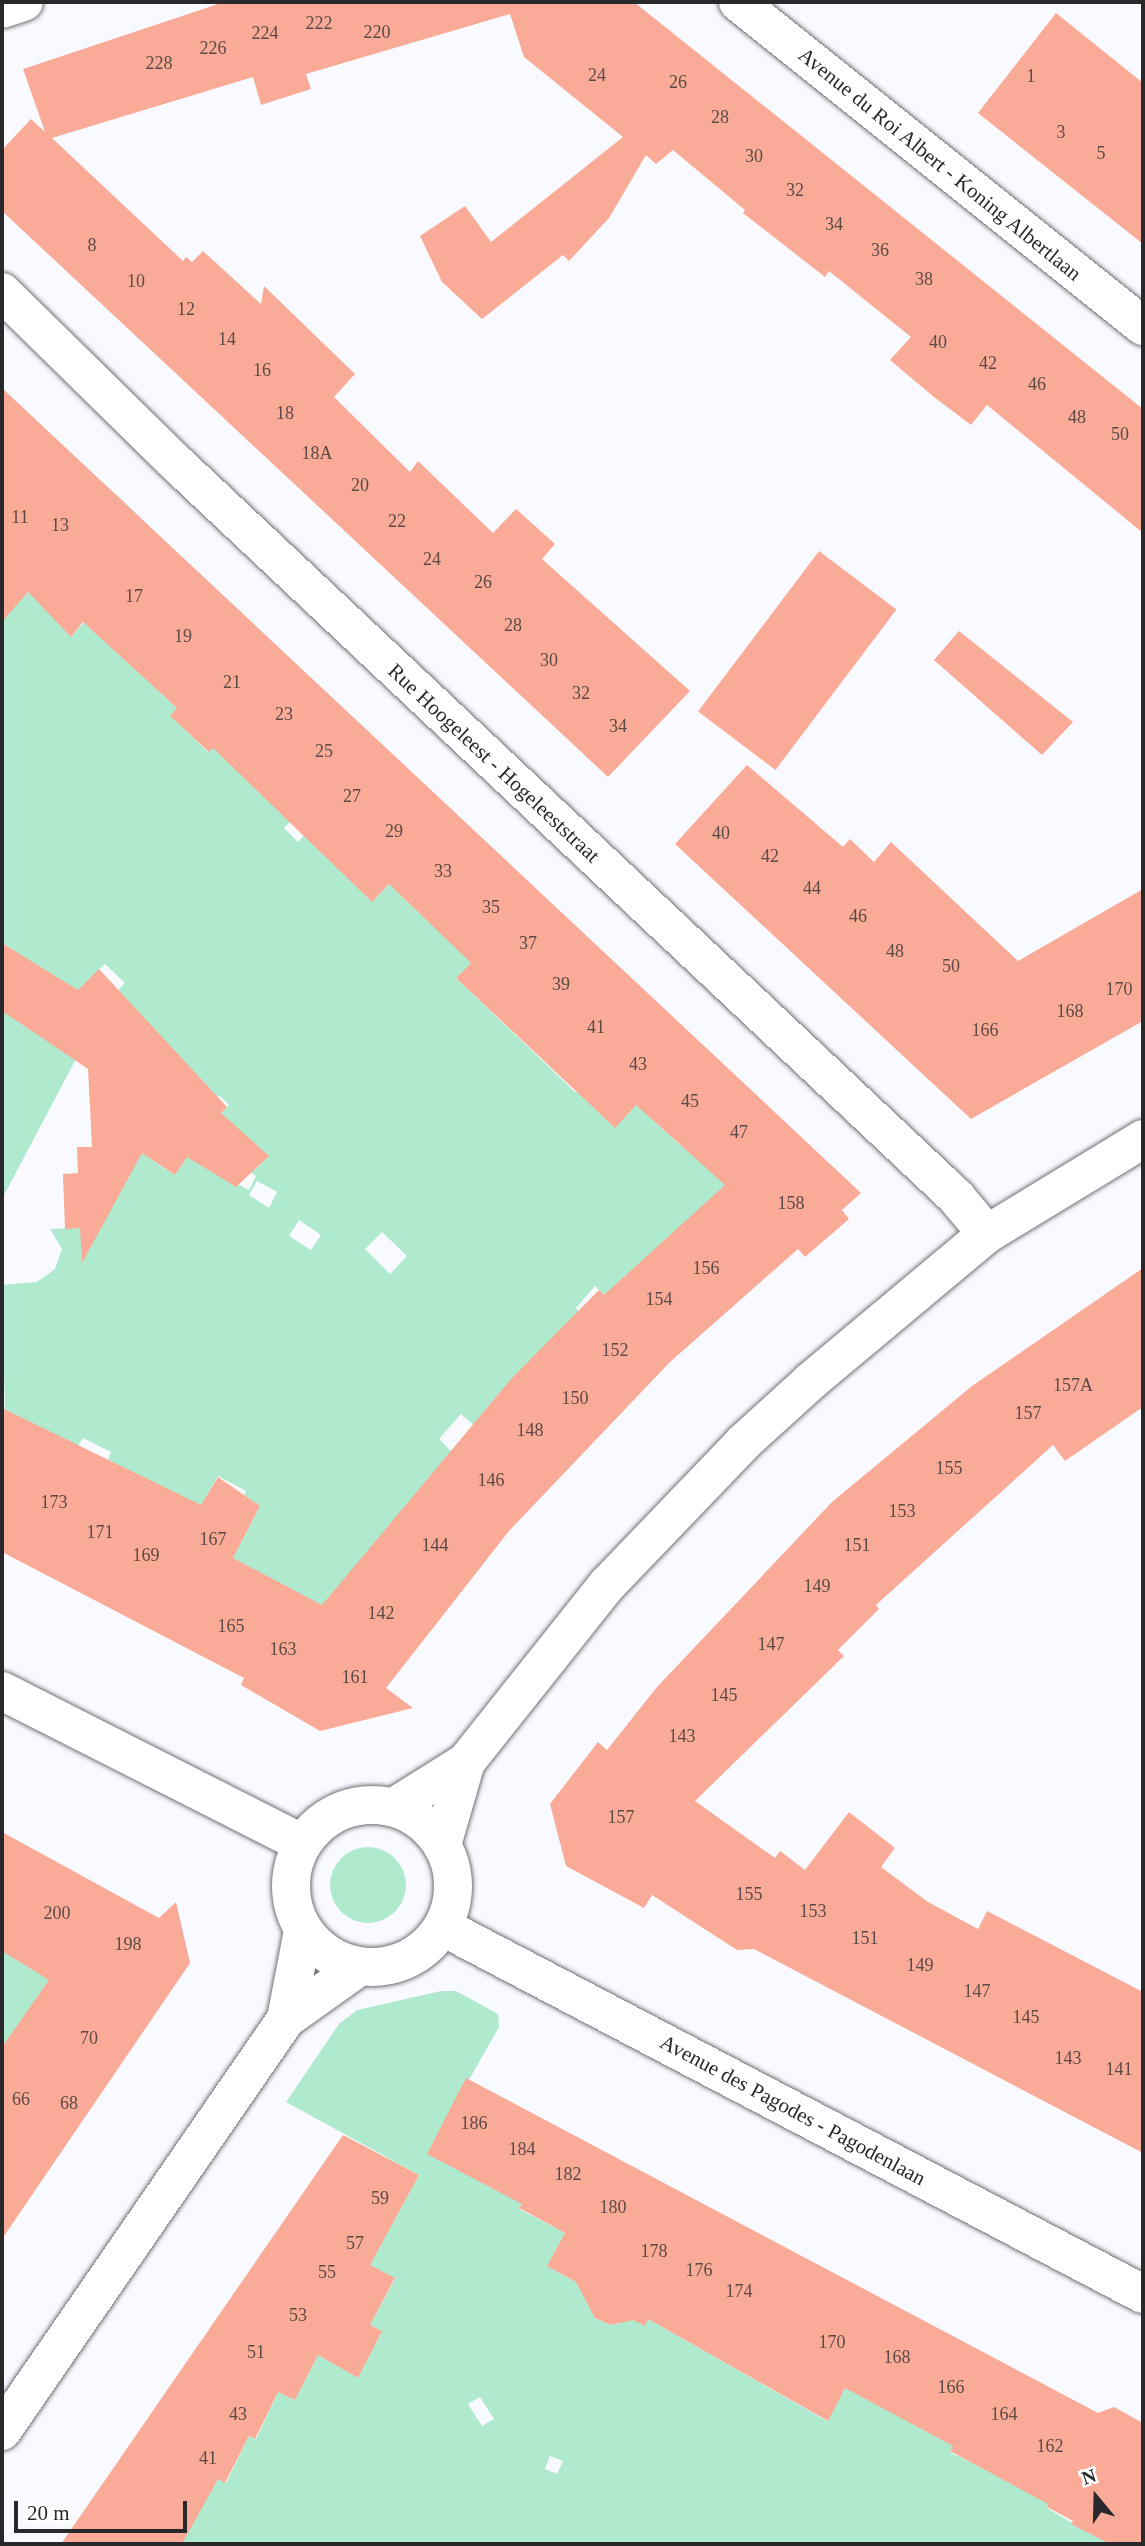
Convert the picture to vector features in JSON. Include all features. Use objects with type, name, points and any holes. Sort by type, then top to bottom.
[{"type":"street","points":[[2,9],[24,2]]},
{"type":"street","name":"Avenue du Roi Albert - Koning Albertlaan","points":[[738,2],[1143,326]]},
{"type":"street","name":"Rue Hoogeleest - Hogeleeststraat","points":[[2,292],[193,480],[956,1197],[987,1234]]},
{"type":"street","points":[[394,1807],[466,1762],[607,1584],[735,1451],[896,1307],[987,1234],[1143,1139]]},
{"type":"street","points":[[2,1691],[302,1843]]},
{"type":"street","points":[[442,1845],[466,1762]]},
{"type":"street","points":[[352,1807],[394,1807],[429,1828],[442,1845],[453,1885],[443,1927],[416,1955],[379,1968],[359,1967],[318,1948],[303,1931],[291,1903],[290,1871],[302,1843],[315,1826],[352,1807]]},
{"type":"street","name":"Avenue des Pagodes - Pagodenlaan","points":[[443,1927],[1143,2294]]},
{"type":"street","points":[[286,2019],[303,1931]]},
{"type":"street","points":[[2,2431],[286,2019],[359,1967]]},
{"type":"green space","points":[[116,494],[157,534],[66,632],[71,637],[84,622],[177,708],[171,716],[208,752],[233,726],[291,821],[284,828],[298,842],[310,829],[329,859],[372,902],[389,884],[434,927],[477,958],[456,978],[575,1092],[648,1092],[655,1122],[680,1145],[743,1174],[624,1277],[616,1308],[595,1286],[576,1308],[582,1316],[511,1379],[486,1409],[487,1437],[461,1414],[439,1439],[451,1451],[324,1608],[229,1565],[260,1506],[244,1495],[246,1491],[218,1476],[197,1512],[155,1483],[108,1460],[111,1452],[83,1438],[69,1461],[2,1430],[5,1410],[2,1285],[37,1282],[55,1269],[62,1249],[50,1229],[101,1227],[95,1023],[2,1199],[2,992],[34,1011],[18,963],[2,990],[2,969],[14,950],[2,943],[2,575],[24,597]],"holes":[[[105,964],[125,983],[96,1013],[75,993]],[[219,1095],[229,1105],[217,1117],[207,1107]],[[189,1154],[175,1175],[153,1160]],[[240,1154],[268,1156],[256,1169]],[[237,1163],[256,1176],[249,1190],[228,1179]],[[257,1181],[277,1192],[269,1208],[249,1195]],[[299,1220],[321,1235],[311,1250],[289,1236]],[[382,1232],[407,1256],[390,1274],[365,1249]]]},
{"type":"green space","points":[[368,1847],[382,1850],[395,1858],[403,1871],[406,1885],[403,1899],[395,1912],[382,1920],[368,1923],[354,1920],[341,1912],[333,1899],[330,1885],[333,1871],[341,1858],[354,1850]]},
{"type":"green space","points":[[2,1951],[58,1968],[2,2071]]},
{"type":"green space","points":[[441,1991],[456,1991],[498,2014],[499,2027],[433,2143],[453,2168],[527,2194],[519,2209],[565,2233],[547,2266],[600,2295],[592,2311],[595,2318],[611,2325],[620,2323],[624,2315],[645,2325],[648,2319],[827,2421],[848,2382],[927,2432],[957,2440],[950,2452],[1049,2501],[1047,2508],[1094,2536],[1114,2496],[1143,2511],[1143,2529],[1125,2544],[178,2544],[218,2479],[226,2483],[249,2436],[256,2439],[278,2392],[295,2400],[318,2355],[358,2377],[382,2331],[370,2325],[395,2279],[369,2265],[419,2175],[286,2102],[339,2024],[357,2010]],"holes":[[[480,2397],[494,2419],[482,2426],[468,2404]],[[550,2456],[563,2461],[557,2474],[545,2469]]]},
{"type":"building","points":[[224,2],[634,2],[1143,409],[1143,533],[987,405],[971,425],[934,397],[890,360],[911,337],[829,271],[825,277],[743,213],[745,210],[673,150],[656,164],[646,155],[609,218],[569,261],[563,255],[482,319],[442,282],[420,236],[465,206],[491,242],[623,137],[524,57],[510,14],[306,74],[311,89],[261,105],[253,77],[52,138],[183,261],[186,257],[192,262],[203,251],[261,304],[264,286],[355,374],[334,397],[410,472],[418,461],[493,533],[516,509],[555,544],[542,559],[690,691],[608,777],[2,211],[2,150],[31,119],[45,132],[23,69]]},
{"type":"building","points":[[1056,13],[1143,83],[1143,244],[978,113]]},
{"type":"building","points":[[2,388],[861,1193],[842,1210],[849,1219],[805,1257],[798,1249],[670,1362],[509,1531],[386,1688],[413,1708],[320,1731],[241,1685],[244,1678],[2,1552],[2,1408],[201,1505],[218,1477],[260,1506],[233,1558],[322,1605],[511,1379],[599,1290],[604,1295],[725,1185],[636,1105],[615,1128],[456,978],[471,963],[389,884],[372,902],[213,748],[209,752],[170,716],[177,708],[83,622],[71,637],[28,592],[2,622]]},
{"type":"building","points":[[819,551],[896,609],[776,770],[698,712]]},
{"type":"building","points":[[959,631],[1073,722],[1042,755],[934,660]]},
{"type":"building","points":[[747,765],[843,847],[850,839],[874,862],[891,842],[1018,961],[1143,889],[1143,1021],[971,1119],[675,844]]},
{"type":"building","points":[[2,943],[78,990],[99,969],[227,1107],[221,1113],[269,1156],[236,1187],[187,1157],[175,1175],[142,1153],[82,1263],[80,1228],[65,1229],[63,1174],[78,1173],[77,1147],[92,1147],[88,1069],[2,1011]]},
{"type":"building","points":[[1143,1268],[1143,1407],[1065,1461],[1053,1445],[876,1605],[879,1609],[838,1650],[844,1656],[695,1801],[775,1858],[780,1851],[805,1870],[849,1812],[895,1848],[881,1867],[928,1902],[978,1929],[987,1911],[1143,1992],[1143,2153],[754,1949],[737,1950],[652,1895],[644,1908],[566,1866],[550,1804],[598,1742],[607,1750],[657,1687],[832,1502],[972,1386]]},
{"type":"building","points":[[2,1832],[159,1918],[176,1902],[190,1963],[2,2239],[2,2047],[49,1980],[2,1951]]},
{"type":"building","points":[[466,2078],[1098,2413],[1114,2407],[1143,2423],[1143,2544],[1110,2544],[1071,2524],[1073,2521],[1047,2507],[1048,2504],[950,2451],[953,2446],[845,2388],[828,2421],[648,2319],[645,2326],[633,2320],[611,2325],[595,2318],[576,2282],[547,2266],[565,2233],[519,2208],[522,2204],[427,2154]]},
{"type":"building","points":[[343,2135],[419,2175],[370,2265],[395,2278],[370,2325],[382,2331],[358,2378],[318,2355],[295,2400],[278,2392],[255,2439],[249,2436],[225,2483],[218,2479],[182,2544],[61,2544]]}]
